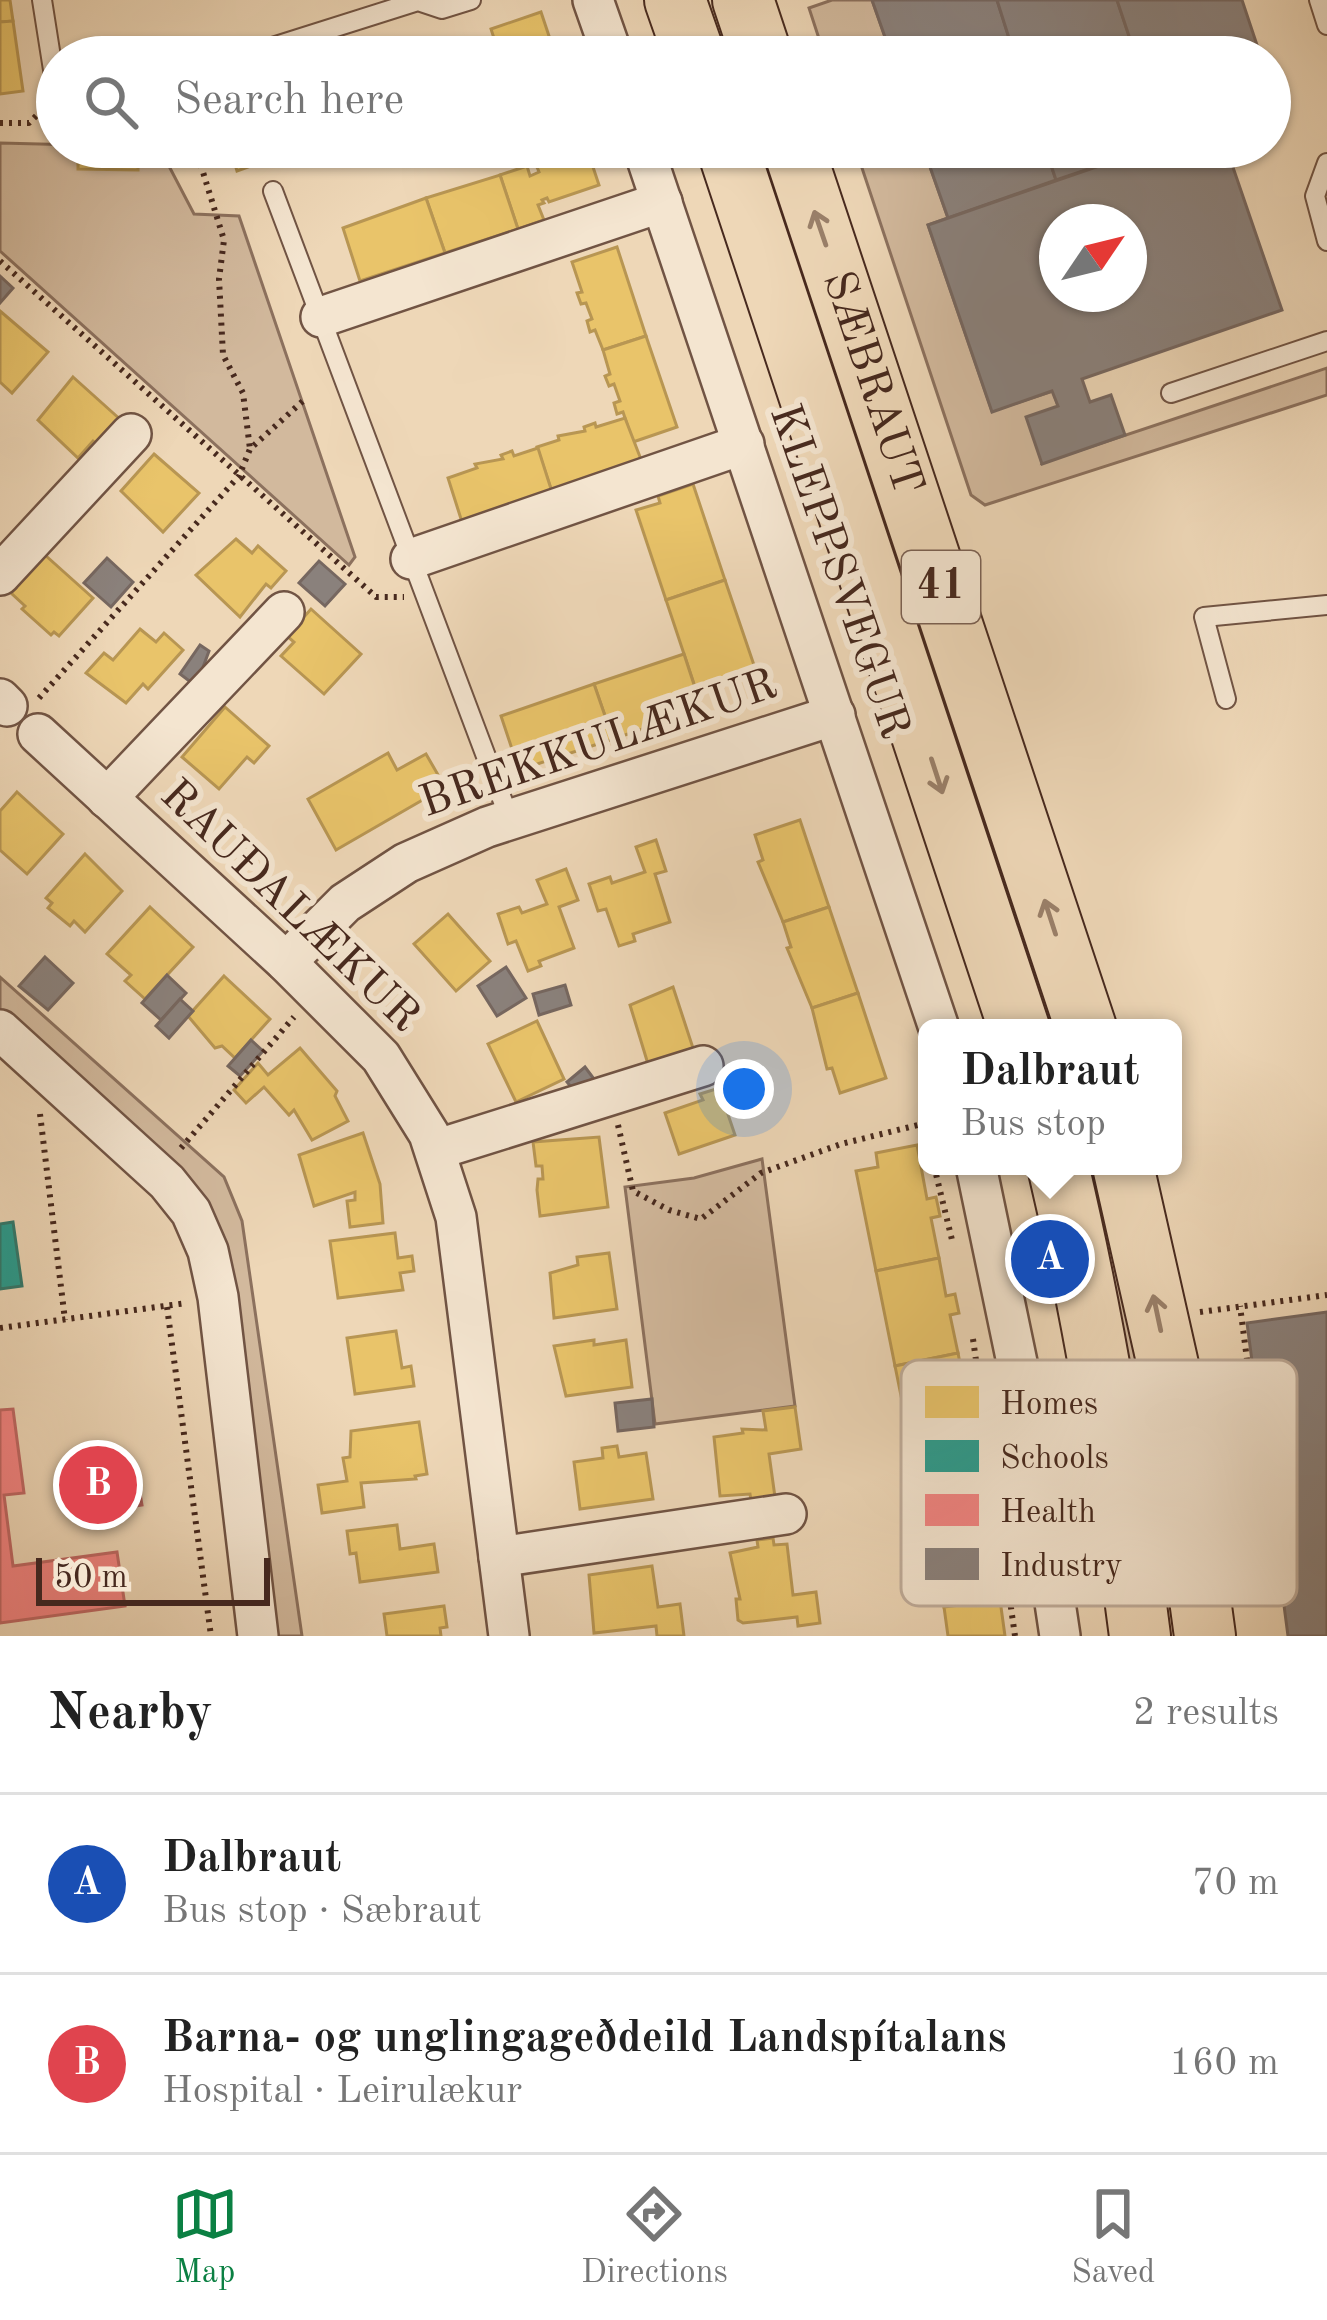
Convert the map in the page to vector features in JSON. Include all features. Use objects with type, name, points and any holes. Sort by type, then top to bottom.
[{"type":"main road","points":[[675,0],[688,36]]},
{"type":"main road","points":[[743,0],[755,36]]},
{"type":"main road","name":"SÆBRAUT","points":[[734,168],[1016,1019]]},
{"type":"main road","name":"SÆBRAUT","points":[[800,168],[1083,1019]]},
{"type":"main road","points":[[1060,1175],[1100,1360]]},
{"type":"main road","points":[[1125,1175],[1167,1360]]},
{"type":"main road","points":[[1136,1606],[1140,1636]]},
{"type":"main road","points":[[1200,1606],[1204,1636]]},
{"type":"street","points":[[593,0],[606,36]]},
{"type":"street","name":"KLEPPSVEGUR","points":[[650,168],[936,1019]]},
{"type":"street","points":[[320,317],[662,202]]},
{"type":"street","points":[[0,575],[131,434]]},
{"type":"street","points":[[411,559],[744,444]]},
{"type":"street","name":"RAUÐALÆKUR","points":[[107,798],[284,612]]},
{"type":"street","name":"RAUÐALÆKUR","points":[[20,710],[381,1057],[430,1134],[456,1217],[508,1636]]},
{"type":"street","name":"BREKKULÆKUR","points":[[286,962],[345,903],[406,863],[509,820],[835,715]]},
{"type":"street","points":[[0,1030],[167,1182],[191,1212],[208,1251],[218,1298],[258,1636]]},
{"type":"street","points":[[435,1150],[703,1066]]},
{"type":"street","points":[[978,1175],[1016,1360]]},
{"type":"street","points":[[499,1557],[786,1514]]},
{"type":"street","points":[[1056,1606],[1060,1636]]},
{"type":"lane","points":[[42,0],[48,36]]},
{"type":"lane","points":[[308,36],[418,1],[442,9],[470,0]]},
{"type":"lane","points":[[1319,0],[1327,25]]},
{"type":"lane","points":[[1327,163],[1315,196],[1327,241]]},
{"type":"lane","points":[[273,190],[509,820]]},
{"type":"lane","points":[[1171,393],[1327,340]]},
{"type":"lane","points":[[1226,699],[1204,617],[1327,605]]},
{"type":"lane","points":[[1054,1243],[1064,1282],[1096,1338]]},
{"type":"path","points":[[0,123],[29,123],[36,116]]},
{"type":"path","points":[[201,168],[224,240],[219,280],[223,355],[243,393],[250,448]]},
{"type":"path","points":[[0,261],[376,598],[425,596]]},
{"type":"path","points":[[20,710],[239,476],[250,448],[304,400]]},
{"type":"path","points":[[169,1162],[301,1010]]},
{"type":"path","points":[[611,1095],[633,1191],[701,1220],[761,1173],[841,1144],[918,1125]]},
{"type":"path","points":[[40,1110],[65,1320]]},
{"type":"path","points":[[936,1175],[955,1248]]},
{"type":"path","points":[[1194,1313],[1327,1295]]},
{"type":"path","points":[[0,1328],[194,1303]]},
{"type":"path","points":[[167,1305],[211,1636]]},
{"type":"path","points":[[1240,1306],[1247,1360]]},
{"type":"path","points":[[973,1337],[976,1360]]},
{"type":"path","points":[[1011,1606],[1015,1636]]},
{"type":"shaded area","points":[[832,0],[872,0],[885,36],[818,36],[809,8]]},
{"type":"shaded area","points":[[0,143],[36,144],[36,168],[170,168],[194,214],[239,216],[355,557],[349,565],[0,251]]},
{"type":"shaded area","points":[[862,168],[930,168],[948,218],[928,225],[992,411],[1053,391],[1058,406],[1042,463],[1327,368],[1327,395],[985,505],[971,495]]},
{"type":"shaded area","points":[[0,977],[224,1177],[242,1221],[302,1636],[270,1636],[224,1256],[0,1013]]},
{"type":"shaded area","points":[[762,1159],[795,1406],[655,1424],[625,1187],[694,1178]]},
{"type":"shaded area","points":[[1081,1175],[1109,1175],[1128,1252],[1142,1360],[1116,1360]]},
{"type":"building: Homes","points":[[0,0],[10,0],[13,21],[0,22]]},
{"type":"building: Homes","points":[[541,12],[549,36],[493,36],[491,29]]},
{"type":"building: Homes","points":[[13,21],[23,91],[0,94],[0,22]]},
{"type":"building: Homes","points":[[521,168],[528,168],[530,176],[539,172],[537,168],[593,168],[599,185],[549,202],[542,200],[538,205],[544,220],[518,229],[500,175]]},
{"type":"building: Homes","points":[[500,175],[518,229],[445,253],[426,198]]},
{"type":"building: Homes","points":[[426,198],[445,253],[360,281],[343,228]]},
{"type":"building: Homes","points":[[617,247],[646,336],[603,350],[595,330],[590,332],[587,321],[592,319],[577,293],[582,292],[572,262]]},
{"type":"building: Homes","points":[[0,311],[48,352],[12,393],[0,382]]},
{"type":"building: Homes","points":[[646,336],[677,427],[633,442],[623,412],[617,414],[614,403],[620,401],[614,384],[609,386],[605,376],[610,374],[603,350]]},
{"type":"building: Homes","points":[[73,377],[122,421],[99,446],[93,441],[78,458],[38,420]]},
{"type":"building: Homes","points":[[625,418],[642,462],[552,492],[537,447],[595,423],[596,427]]},
{"type":"building: Homes","points":[[538,448],[552,492],[462,522],[448,478],[477,468],[475,464],[503,459],[501,455],[512,451],[514,456]]},
{"type":"building: Homes","points":[[154,454],[199,493],[163,532],[121,491]]},
{"type":"building: Homes","points":[[693,484],[725,580],[666,600],[636,510],[660,503],[658,496]]},
{"type":"building: Homes","points":[[236,539],[252,553],[258,546],[286,571],[271,588],[266,584],[240,617],[196,575]]},
{"type":"building: Homes","points":[[45,555],[93,598],[59,636],[51,635],[11,593],[16,588],[12,584]]},
{"type":"building: Homes","points":[[725,580],[756,671],[696,690],[666,600]]},
{"type":"building: Homes","points":[[311,609],[361,654],[324,694],[281,656],[294,642],[287,636]]},
{"type":"building: Homes","points":[[140,629],[156,642],[164,633],[183,650],[148,689],[143,684],[126,703],[86,673],[104,653],[113,660]]},
{"type":"building: Homes","points":[[684,654],[702,709],[613,739],[594,684]]},
{"type":"building: Homes","points":[[594,684],[613,739],[519,770],[501,716]]},
{"type":"building: Homes","points":[[225,707],[269,746],[254,763],[247,757],[219,789],[182,757]]},
{"type":"building: Homes","points":[[388,753],[397,770],[426,754],[445,787],[336,850],[308,799]]},
{"type":"building: Homes","points":[[17,792],[63,834],[27,874],[0,850],[0,811]]},
{"type":"building: Homes","points":[[800,820],[829,907],[783,922],[758,862],[763,860],[755,835]]},
{"type":"building: Homes","points":[[656,840],[666,871],[655,874],[670,922],[633,934],[635,941],[619,946],[606,909],[598,911],[589,884],[610,877],[612,883],[645,872],[636,847]]},
{"type":"building: Homes","points":[[85,854],[122,891],[85,932],[48,908],[52,903],[46,898]]},
{"type":"building: Homes","points":[[566,869],[578,900],[559,907],[574,948],[539,961],[541,966],[528,971],[516,941],[508,944],[498,914],[519,907],[522,913],[547,904],[537,880]]},
{"type":"building: Homes","points":[[150,907],[193,947],[145,999],[125,981],[131,975],[107,954]]},
{"type":"building: Homes","points":[[829,907],[858,993],[812,1008],[787,948],[791,947],[783,922]]},
{"type":"building: Homes","points":[[448,914],[490,961],[456,991],[414,944]]},
{"type":"building: Homes","points":[[224,976],[270,1019],[235,1058],[222,1046],[215,1048],[188,1016]]},
{"type":"building: Homes","points":[[673,987],[693,1048],[648,1064],[630,1005]]},
{"type":"building: Homes","points":[[858,993],[886,1078],[840,1093],[832,1068],[827,1069],[812,1008]]},
{"type":"building: Homes","points":[[537,1021],[564,1079],[516,1102],[488,1044]]},
{"type":"building: Homes","points":[[300,1048],[337,1091],[348,1121],[312,1140],[294,1110],[289,1115],[264,1087],[246,1103],[234,1090],[258,1063],[268,1075]]},
{"type":"building: Homes","points":[[719,1088],[735,1135],[679,1154],[665,1113],[703,1100],[700,1094]]},
{"type":"building: Homes","points":[[363,1133],[380,1184],[383,1223],[350,1227],[347,1201],[355,1200],[355,1192],[314,1206],[299,1155]]},
{"type":"building: Homes","points":[[599,1137],[608,1207],[540,1216],[537,1190],[538,1179],[543,1179],[542,1166],[536,1166],[533,1142]]},
{"type":"building: Homes","points":[[917,1145],[918,1175],[923,1175],[927,1199],[936,1197],[940,1216],[931,1218],[939,1258],[876,1271],[856,1171],[878,1167],[876,1153]]},
{"type":"building: Homes","points":[[395,1233],[398,1258],[412,1256],[414,1271],[400,1273],[403,1290],[338,1298],[330,1241]]},
{"type":"building: Homes","points":[[609,1253],[617,1309],[554,1318],[550,1273],[578,1265],[577,1257]]},
{"type":"building: Homes","points":[[939,1258],[946,1296],[955,1294],[959,1313],[950,1315],[958,1353],[901,1360],[895,1366],[876,1271]]},
{"type":"building: Homes","points":[[396,1331],[402,1368],[411,1366],[414,1386],[355,1394],[347,1338]]},
{"type":"building: Homes","points":[[594,1340],[594,1345],[626,1340],[632,1387],[566,1396],[554,1346]]},
{"type":"building: Homes","points":[[958,1353],[959,1360],[924,1360]]},
{"type":"building: Homes","points":[[901,1365],[901,1396],[895,1366]]},
{"type":"building: Homes","points":[[795,1407],[801,1449],[769,1454],[775,1497],[720,1496],[714,1437],[743,1433],[742,1429],[766,1430],[763,1411]]},
{"type":"building: Homes","points":[[419,1422],[427,1474],[361,1483],[364,1507],[322,1513],[318,1485],[347,1481],[343,1458],[350,1457],[351,1431]]},
{"type":"building: Homes","points":[[617,1446],[619,1457],[646,1453],[653,1499],[580,1509],[574,1462],[603,1458],[602,1448]]},
{"type":"building: Homes","points":[[397,1525],[400,1549],[434,1544],[438,1572],[360,1582],[347,1531]]},
{"type":"building: Homes","points":[[773,1538],[774,1545],[787,1544],[793,1595],[816,1592],[820,1623],[798,1626],[797,1617],[738,1620],[736,1599],[740,1599],[730,1553]]},
{"type":"building: Homes","points":[[652,1566],[658,1607],[680,1604],[684,1636],[657,1636],[656,1626],[594,1633],[589,1575]]},
{"type":"building: Homes","points":[[444,1606],[447,1627],[440,1628],[441,1636],[387,1636],[384,1614]]},
{"type":"building: Homes","points":[[1001,1606],[1005,1636],[948,1636],[944,1607]]},
{"type":"building: Schools","points":[[13,1222],[22,1286],[0,1289],[0,1224]]},
{"type":"building: Health","points":[[13,1409],[24,1493],[4,1495],[13,1566],[117,1552],[125,1606],[0,1623],[0,1410]]},
{"type":"building: Health","points":[[136,1470],[142,1505],[75,1515],[70,1480]]},
{"type":"building: Industry","points":[[872,0],[997,0],[1008,36],[885,36]]},
{"type":"building: Industry","points":[[997,0],[1117,0],[1129,36],[1008,36]]},
{"type":"building: Industry","points":[[1117,0],[1242,0],[1254,36],[1129,36]]},
{"type":"building: Industry","points":[[930,168],[1052,168],[1056,180],[948,218]]},
{"type":"building: Industry","points":[[1052,168],[1092,168],[1056,180]]},
{"type":"building: Industry","points":[[1093,168],[1233,168],[1282,310],[1082,379],[1090,402],[1111,395],[1125,435],[1042,464],[1026,417],[1058,406],[1052,391],[992,412],[928,225]]},
{"type":"building: Industry","points":[[0,276],[13,288],[0,303]]},
{"type":"building: Industry","points":[[107,558],[133,582],[111,607],[84,583]]},
{"type":"building: Industry","points":[[319,561],[345,584],[325,606],[299,583]]},
{"type":"building: Industry","points":[[200,645],[209,651],[196,686],[180,674]]},
{"type":"building: Industry","points":[[45,957],[73,983],[48,1010],[19,986]]},
{"type":"building: Industry","points":[[506,967],[526,998],[497,1016],[478,986]]},
{"type":"building: Industry","points":[[167,975],[186,993],[161,1020],[142,1003]]},
{"type":"building: Industry","points":[[565,985],[571,1005],[539,1015],[533,994]]},
{"type":"building: Industry","points":[[180,999],[193,1011],[169,1038],[156,1026]]},
{"type":"building: Industry","points":[[251,1040],[263,1051],[240,1076],[228,1066]]},
{"type":"building: Industry","points":[[585,1067],[594,1079],[576,1093],[567,1082]]},
{"type":"building: Industry","points":[[1327,1312],[1327,1636],[1288,1636],[1284,1606],[1297,1606],[1297,1360],[1252,1360],[1247,1323]]},
{"type":"building: Industry","points":[[652,1399],[654,1427],[618,1431],[615,1403]]},
{"type":"place","name":"Dalbraut","points":[[1050,1259]]},
{"type":"place","name":"Barna- og unglingageðdeild Landspítalans","points":[[98,1485]]}]
